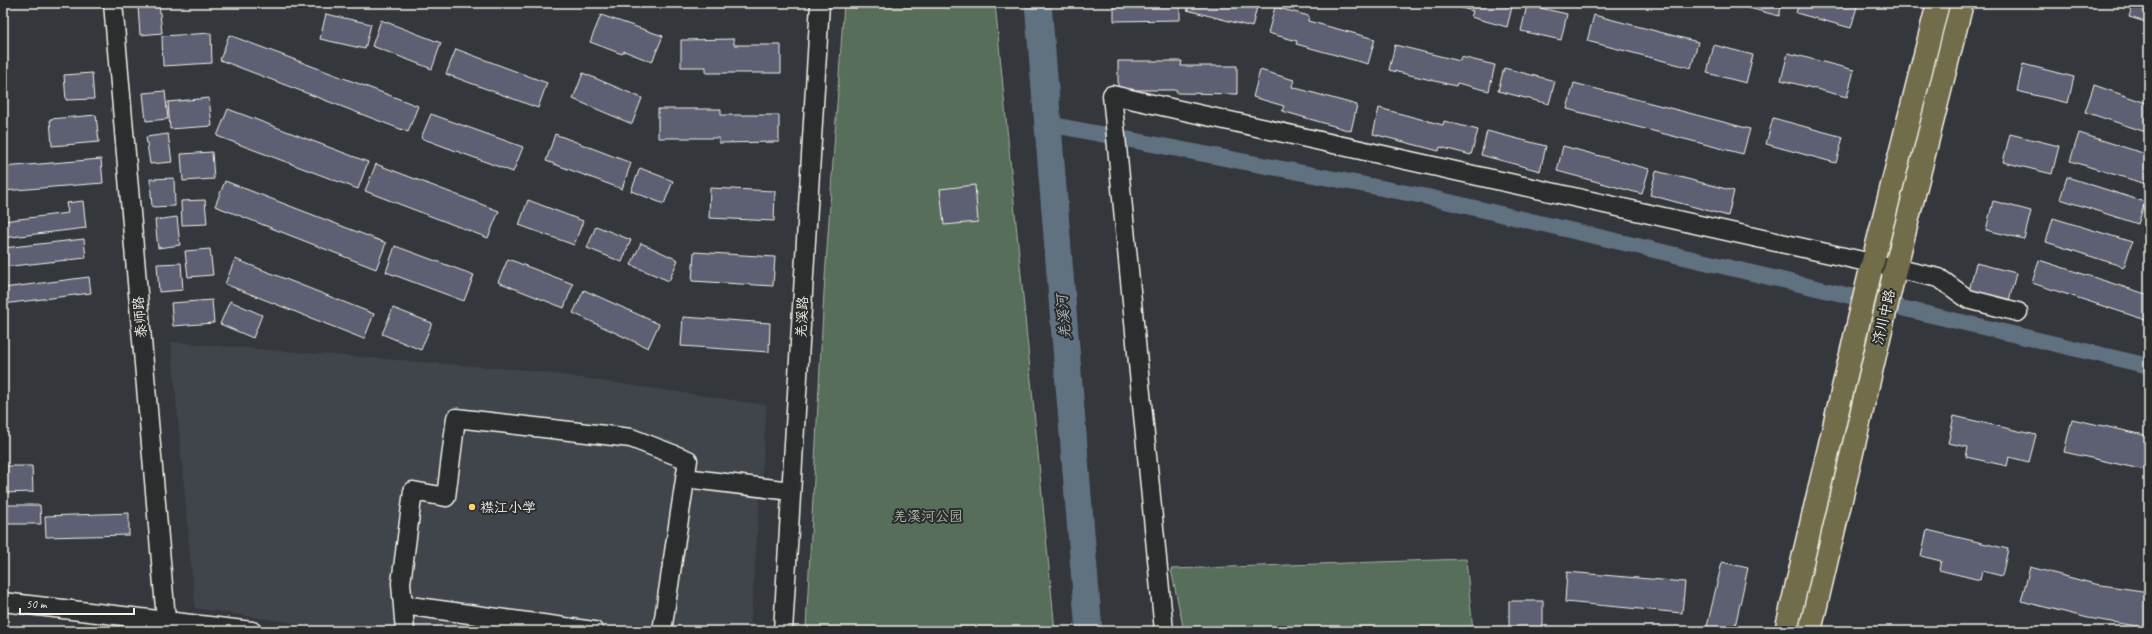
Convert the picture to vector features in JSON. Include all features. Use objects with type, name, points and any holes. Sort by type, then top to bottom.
[{"type":"main road","name":"济川中路","points":[[1786,631],[1872,269],[1938,3]]},
{"type":"main road","name":"济川中路","points":[[1810,631],[1894,274],[1962,3]]},
{"type":"street","name":"泰师路","points":[[113,3],[166,626]]},
{"type":"street","name":"羌溪路","points":[[783,631],[820,3]]},
{"type":"street","points":[[1164,631],[1112,96],[1894,274],[1938,278],[1968,299],[2018,312]]},
{"type":"street","points":[[405,631],[401,583],[413,492],[446,496],[456,418],[631,438],[688,460],[662,631]]},
{"type":"street","points":[[685,478],[792,491]]},
{"type":"street","points":[[3,602],[166,626],[252,631]]},
{"type":"street","points":[[403,606],[594,631]]},
{"type":"shaded area","name":"襟江小学","points":[[171,342],[526,370],[767,405],[750,631],[346,631],[195,608]]},
{"type":"green space","name":"羌溪河公园","points":[[844,3],[995,3],[1055,631],[806,628],[824,292]]},
{"type":"green space","points":[[1466,559],[1473,631],[1184,631],[1171,569]]},
{"type":"building","points":[[750,3],[783,3],[783,6],[750,6]]},
{"type":"building","points":[[1114,3],[1180,3],[1180,20],[1114,21]]},
{"type":"building","points":[[1189,3],[1258,3],[1252,27],[1187,10]]},
{"type":"building","points":[[1442,3],[1513,3],[1507,27],[1471,17],[1473,11]]},
{"type":"building","points":[[1730,3],[1782,3],[1779,16]]},
{"type":"building","points":[[1799,3],[1858,3],[1851,28],[1796,13]]},
{"type":"building","points":[[2133,3],[2149,3],[2149,23],[2129,17]]},
{"type":"building","points":[[159,4],[162,33],[140,35],[138,6]]},
{"type":"building","points":[[1527,5],[1567,14],[1561,40],[1521,31]]},
{"type":"building","points":[[1275,7],[1309,16],[1308,21],[1375,39],[1368,64],[1296,44],[1297,41],[1268,33]]},
{"type":"building","points":[[326,14],[371,24],[365,49],[320,39]]},
{"type":"building","points":[[601,15],[663,36],[652,62],[624,51],[622,54],[590,42]]},
{"type":"building","points":[[1594,15],[1698,42],[1691,68],[1587,41]]},
{"type":"building","points":[[381,20],[441,43],[432,69],[372,46]]},
{"type":"building","points":[[211,33],[212,63],[163,66],[162,36]]},
{"type":"building","points":[[229,35],[418,106],[408,132],[220,60]]},
{"type":"building","points":[[734,39],[734,45],[781,45],[781,73],[706,73],[706,67],[681,67],[681,40]]},
{"type":"building","points":[[1395,45],[1460,61],[1461,57],[1495,65],[1489,91],[1457,83],[1456,86],[1389,70]]},
{"type":"building","points":[[1714,45],[1753,55],[1746,83],[1707,73]]},
{"type":"building","points":[[456,49],[547,83],[538,108],[446,74]]},
{"type":"building","points":[[1788,53],[1854,70],[1847,97],[1781,80]]},
{"type":"building","points":[[1118,61],[1182,61],[1181,66],[1237,66],[1237,94],[1177,93],[1177,90],[1118,90]]},
{"type":"building","points":[[2023,64],[2074,77],[2068,103],[2017,91]]},
{"type":"building","points":[[1504,68],[1555,81],[1549,104],[1498,91]]},
{"type":"building","points":[[1260,70],[1294,80],[1292,87],[1357,105],[1351,131],[1282,111],[1284,106],[1253,97]]},
{"type":"building","points":[[92,73],[94,99],[66,100],[64,75]]},
{"type":"building","points":[[583,73],[642,98],[632,124],[573,99]]},
{"type":"building","points":[[1574,83],[1750,129],[1743,154],[1567,109]]},
{"type":"building","points":[[2094,85],[2149,104],[2149,133],[2085,112]]},
{"type":"building","points":[[165,91],[168,119],[146,121],[143,93]]},
{"type":"building","points":[[209,98],[212,126],[170,129],[168,102]]},
{"type":"building","points":[[1379,108],[1443,125],[1444,121],[1478,130],[1471,155],[1440,147],[1439,151],[1373,134]]},
{"type":"building","points":[[228,109],[368,162],[358,189],[217,136]]},
{"type":"building","points":[[658,109],[721,109],[721,115],[779,115],[779,142],[719,143],[719,138],[658,138]]},
{"type":"building","points":[[431,114],[523,147],[513,172],[421,138]]},
{"type":"building","points":[[96,115],[99,142],[52,146],[50,119]]},
{"type":"building","points":[[1773,118],[1843,137],[1836,163],[1766,144]]},
{"type":"building","points":[[1487,131],[1546,146],[1540,171],[1481,155]]},
{"type":"building","points":[[2079,133],[2149,155],[2149,185],[2070,161]]},
{"type":"building","points":[[168,134],[172,162],[150,164],[146,137]]},
{"type":"building","points":[[555,134],[631,163],[622,189],[546,161]]},
{"type":"building","points":[[2010,134],[2059,146],[2052,174],[2003,162]]},
{"type":"building","points":[[1563,146],[1649,169],[1642,194],[1557,171]]},
{"type":"building","points":[[212,152],[214,179],[183,181],[181,154]]},
{"type":"building","points":[[101,159],[103,183],[3,191],[3,167]]},
{"type":"building","points":[[376,164],[499,211],[488,238],[365,191]]},
{"type":"building","points":[[640,168],[673,181],[664,204],[631,191]]},
{"type":"building","points":[[1656,171],[1734,191],[1728,216],[1650,195]]},
{"type":"building","points":[[2067,177],[2145,202],[2138,224],[2060,199]]},
{"type":"building","points":[[174,178],[175,206],[152,207],[150,179]]},
{"type":"building","points":[[225,181],[386,243],[376,269],[215,206]]},
{"type":"building","points":[[975,185],[978,222],[944,225],[940,189]]},
{"type":"building","points":[[710,188],[775,191],[774,221],[709,218]]},
{"type":"building","points":[[205,200],[207,224],[182,225],[181,201]]},
{"type":"building","points":[[528,200],[583,221],[574,245],[519,225]]},
{"type":"building","points":[[83,201],[86,228],[3,238],[3,221],[68,213],[66,203]]},
{"type":"building","points":[[1993,201],[2031,211],[2024,239],[1986,230]]},
{"type":"building","points":[[177,217],[180,245],[158,248],[155,220]]},
{"type":"building","points":[[2053,218],[2132,242],[2124,267],[2046,242]]},
{"type":"building","points":[[596,226],[631,240],[622,262],[587,248]]},
{"type":"building","points":[[84,239],[86,258],[3,267],[3,248]]},
{"type":"building","points":[[641,243],[678,260],[669,281],[631,265]]},
{"type":"building","points":[[395,246],[474,275],[464,301],[386,272]]},
{"type":"building","points":[[210,249],[213,275],[188,277],[185,251]]},
{"type":"building","points":[[694,252],[775,257],[773,286],[692,281]]},
{"type":"building","points":[[235,259],[374,314],[364,339],[225,284]]},
{"type":"building","points":[[508,259],[573,284],[564,308],[498,282]]},
{"type":"building","points":[[2039,260],[2149,295],[2149,321],[2032,283]]},
{"type":"building","points":[[181,263],[183,290],[159,292],[157,264]]},
{"type":"building","points":[[1976,263],[2016,273],[2009,301],[1969,291]]},
{"type":"building","points":[[89,277],[91,293],[3,304],[3,288]]},
{"type":"building","points":[[584,290],[659,324],[648,348],[573,313]]},
{"type":"building","points":[[212,300],[214,323],[173,326],[171,303]]},
{"type":"building","points":[[230,301],[262,315],[253,338],[220,324]]},
{"type":"building","points":[[393,308],[432,323],[421,350],[382,334]]},
{"type":"building","points":[[683,317],[770,323],[769,352],[681,346]]},
{"type":"building","points":[[1954,416],[2036,435],[2029,462],[2009,457],[2007,466],[1966,457],[1968,447],[1948,443]]},
{"type":"building","points":[[2072,419],[2149,436],[2149,471],[2064,452]]},
{"type":"building","points":[[3,466],[32,466],[33,492],[3,493]]},
{"type":"building","points":[[3,505],[40,505],[41,524],[3,524]]},
{"type":"building","points":[[129,513],[129,535],[46,537],[45,516]]},
{"type":"building","points":[[1927,530],[2008,549],[2002,576],[1982,571],[1980,580],[1939,570],[1941,561],[1921,556]]},
{"type":"building","points":[[1722,562],[1748,568],[1734,631],[1706,631]]},
{"type":"building","points":[[2030,567],[2095,584],[2149,592],[2149,628],[2088,618],[2021,601]]},
{"type":"building","points":[[1567,572],[1685,582],[1682,613],[1565,602]]},
{"type":"building","points":[[1509,601],[1543,601],[1543,631],[1509,631]]},
{"type":"waterway","name":"羌溪河","points":[[1038,3],[1089,631]]},
{"type":"waterway","points":[[1048,124],[1428,197],[2149,366]]},
{"type":"place","name":"襟江小学","points":[[472,507]]}]
